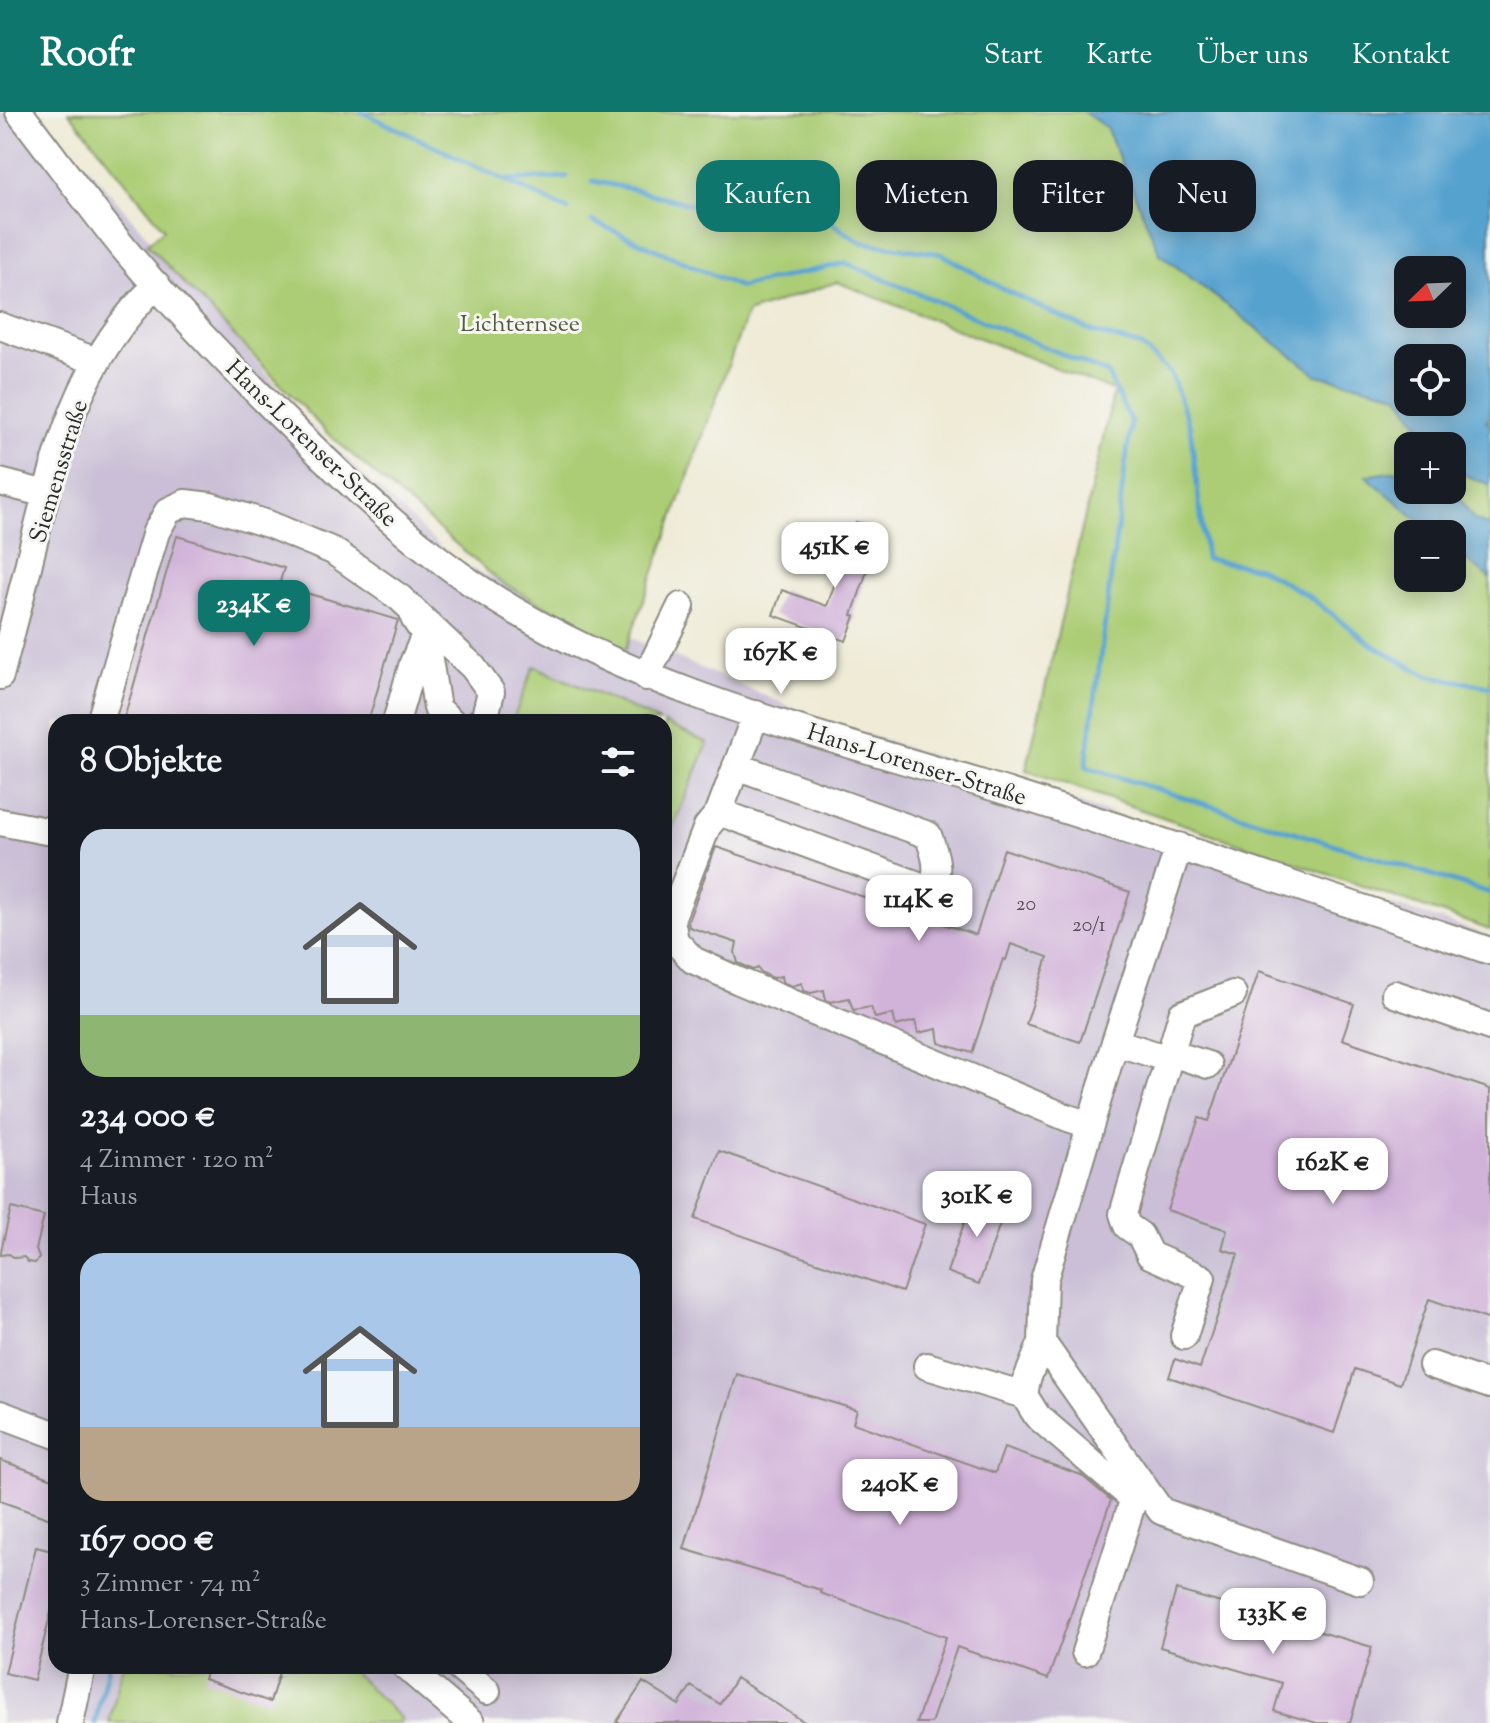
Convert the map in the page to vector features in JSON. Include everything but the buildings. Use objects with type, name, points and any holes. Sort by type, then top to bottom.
[{"type":"street","name":"Hans-Lorenser-Straße","points":[[19,112],[124,248],[250,385],[385,516],[493,597],[544,627],[646,677],[1179,846],[1490,951]]},
{"type":"street","name":"Siemensstraße","points":[[0,676],[46,494],[68,421],[96,361],[135,305],[157,285]]},
{"type":"street","points":[[0,326],[96,361]]},
{"type":"street","points":[[0,482],[46,494]]},
{"type":"street","points":[[102,714],[156,532],[168,511],[185,503],[210,506],[268,524],[333,551],[400,598],[473,667],[491,692],[486,714]]},
{"type":"street","points":[[400,598],[425,635],[437,708],[443,714]]},
{"type":"street","points":[[646,677],[681,606]]},
{"type":"street","points":[[398,714],[413,663],[425,635]]},
{"type":"street","points":[[672,916],[707,827],[719,812],[756,714]]},
{"type":"street","points":[[719,812],[932,890],[938,876],[938,860],[928,835],[736,766]]},
{"type":"street","points":[[0,822],[48,830]]},
{"type":"street","points":[[1024,1395],[1042,1342],[1044,1280],[1115,1042],[1179,846]]},
{"type":"street","points":[[672,924],[675,941],[693,960],[1090,1125]]},
{"type":"street","points":[[1184,1336],[1202,1278],[1150,1255],[1140,1235],[1127,1226],[1123,1214],[1182,1014],[1233,994]]},
{"type":"street","points":[[1395,994],[1490,1027]]},
{"type":"street","points":[[1115,1042],[1208,1065]]},
{"type":"street","points":[[1042,1342],[1161,1511],[1360,1581]]},
{"type":"street","points":[[1432,1365],[1490,1385]]},
{"type":"street","points":[[927,1366],[1024,1395],[1037,1416],[1130,1496],[1132,1504],[1120,1546],[1085,1652]]},
{"type":"street","points":[[0,1414],[48,1432]]},
{"type":"street","points":[[70,1723],[80,1674]]},
{"type":"street","points":[[419,1674],[471,1723]]},
{"type":"street","points":[[467,1674],[487,1691]]},
{"type":"shaded area","points":[[0,112],[40,112],[313,428],[458,563],[821,720],[1490,936],[1490,1723],[0,1723]]},
{"type":"green space","name":"Lichternsee","points":[[69,112],[1490,112],[1490,930],[1026,770],[1114,391],[837,282],[747,313],[626,649],[500,582],[326,432],[147,244],[164,229]]},
{"type":"green space","points":[[534,666],[643,714],[515,714]]},
{"type":"green space","points":[[672,727],[708,743],[672,829]]},
{"type":"green space","points":[[121,1674],[355,1674],[400,1718],[399,1723],[109,1723]]},
{"type":"water","points":[[1083,112],[1490,112],[1490,417],[1486,421],[1490,424],[1490,485],[1466,476],[1466,432],[1422,432],[1413,416],[1466,416],[1466,344],[1394,344],[1394,393],[1317,375],[1160,254],[1151,232],[1256,232],[1256,160],[1149,160],[1149,228],[1133,190],[1133,160],[1120,160],[1106,127]]},
{"type":"water","points":[[1394,471],[1394,500],[1366,476]]},
{"type":"water","points":[[1399,504],[1464,504],[1474,520],[1490,526],[1490,579],[1466,559],[1466,520],[1418,520]]},
{"type":"waterway","points":[[362,112],[568,210]]},
{"type":"waterway","points":[[504,180],[567,177]]},
{"type":"waterway","points":[[593,181],[697,206],[749,195],[806,205],[860,242],[942,254],[999,287],[1092,332],[1142,346],[1171,374],[1190,427],[1206,559],[1259,568],[1307,595],[1371,644],[1426,675],[1490,687]]},
{"type":"waterway","points":[[592,221],[740,287],[846,263],[1107,373],[1131,422],[1086,767],[1490,893]]},
{"type":"waterway","points":[[95,1723],[106,1674]]}]
